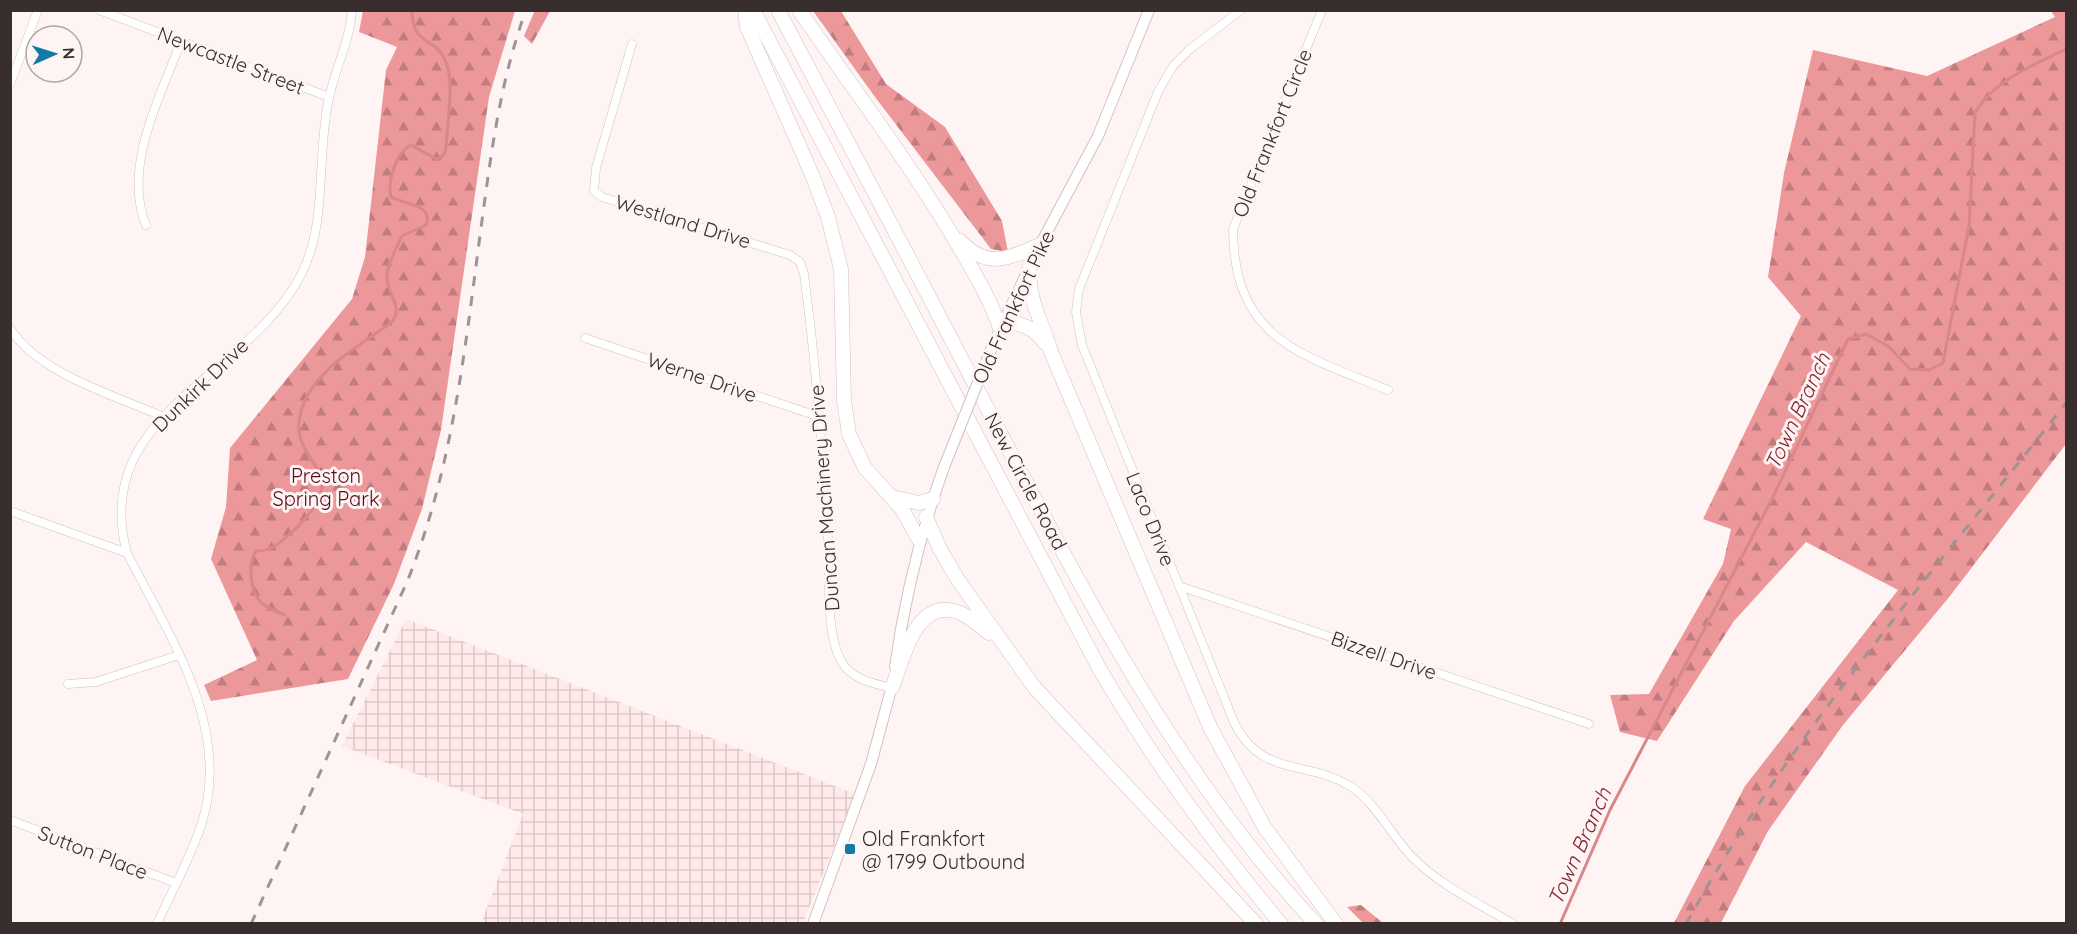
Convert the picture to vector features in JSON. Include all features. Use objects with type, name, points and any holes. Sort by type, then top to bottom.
[{"type":"highway","points":[[745,10],[747,27],[813,177],[828,217],[839,260],[843,306],[844,400],[847,428],[865,468],[905,513],[920,540]]},
{"type":"highway","name":"New Circle Road","points":[[753,10],[1099,668],[1182,798],[1281,924]]},
{"type":"highway","name":"New Circle Road","points":[[778,10],[871,183],[1050,528],[1140,687],[1215,800],[1278,881],[1316,924]]},
{"type":"highway","points":[[799,10],[906,160],[986,292],[1001,325],[1016,322],[1032,328],[1051,352]]},
{"type":"highway","points":[[952,234],[971,252],[984,259],[1002,259],[1040,245]]},
{"type":"highway","points":[[1030,265],[1028,282],[1030,296],[1051,352],[1210,727],[1265,828],[1336,924]]},
{"type":"highway","points":[[890,496],[919,503],[933,499]]},
{"type":"highway","points":[[926,517],[940,549],[958,580],[1035,688],[1256,924]]},
{"type":"highway","points":[[892,688],[916,626],[937,611],[958,611],[999,639]]},
{"type":"main road","name":"Old Frankfort Pike","points":[[813,924],[871,764],[892,688],[909,582],[926,517],[944,467],[1001,325],[1040,245],[1098,136],[1149,10]]},
{"type":"street","points":[[10,84],[38,10]]},
{"type":"street","name":"Newcastle Street","points":[[99,10],[329,97]]},
{"type":"street","name":"Laco Drive","points":[[1241,10],[1190,49],[1168,73],[1158,92],[1077,297],[1082,345],[1234,722],[1249,748],[1270,759],[1350,786],[1403,849],[1428,872],[1513,924]]},
{"type":"street","name":"Old Frankfort Circle","points":[[1322,10],[1233,229],[1233,258],[1238,279],[1251,307],[1277,339],[1299,354],[1388,390]]},
{"type":"street","name":"Dunkirk Drive","points":[[157,924],[202,824],[210,768],[204,720],[179,655],[127,553],[119,512],[124,476],[132,458],[164,417],[262,325],[296,285],[304,269],[314,234],[329,97],[352,12]]},
{"type":"street","points":[[146,225],[139,208],[144,144],[181,41]]},
{"type":"street","name":"Westland Drive","points":[[632,44],[596,168],[594,191],[602,197],[790,255],[800,262],[804,274]]},
{"type":"street","name":"Duncan Machinery Drive","points":[[804,274],[820,417],[831,606],[836,648],[849,672],[859,679],[892,688]]},
{"type":"street","points":[[10,328],[24,348],[46,365],[164,417]]},
{"type":"street","name":"Werne Drive","points":[[585,338],[820,417]]},
{"type":"street","points":[[10,511],[127,553]]},
{"type":"street","name":"Bizzell Drive","points":[[1179,586],[1589,724]]},
{"type":"street","points":[[68,684],[96,682],[179,655]]},
{"type":"street","name":"Sutton Place","points":[[10,820],[176,883]]},
{"type":"shaded area","points":[[406,619],[855,794],[803,923],[481,923],[523,814],[342,746]]},
{"type":"green space","points":[[535,10],[550,11],[532,44],[524,36]]},
{"type":"green space","name":"Preston Spring Park","points":[[363,11],[515,11],[489,97],[441,430],[422,509],[394,584],[348,679],[211,701],[204,685],[257,660],[211,559],[226,507],[230,448],[352,299],[365,257],[386,70],[397,47],[359,32]]},
{"type":"green space","points":[[813,11],[841,11],[886,84],[945,127],[1002,221],[1008,252],[991,249],[875,97]]},
{"type":"green space","points":[[2051,11],[2066,11],[2066,444],[1950,596],[1843,725],[1768,831],[1721,923],[1674,923],[1745,786],[1898,590],[1806,542],[1734,621],[1657,741],[1620,732],[1610,695],[1649,694],[1723,564],[1731,529],[1703,519],[1801,316],[1768,277],[1784,173],[1813,50],[1927,76],[2055,17]]},
{"type":"green space","points":[[1361,905],[1383,923],[1363,923],[1347,907]]},
{"type":"waterway","points":[[285,615],[260,601],[252,584],[251,569],[256,551],[271,548],[287,536],[312,511],[321,494],[321,480],[302,443],[299,428],[302,408],[309,394],[329,369],[393,321],[396,310],[387,282],[390,261],[402,236],[426,225],[427,218],[422,209],[391,197],[390,183],[394,168],[401,154],[411,145],[436,159],[443,156],[446,149],[450,94],[447,65],[443,55],[416,31],[412,10]]},
{"type":"waterway","name":"Town Branch","points":[[1560,924],[1610,810],[1772,499],[1848,339],[1866,334],[1888,346],[1910,369],[1929,370],[1943,363],[1969,226],[1975,113],[1983,101],[2004,82],[2066,49]]},
{"type":"railway","points":[[251,924],[407,582],[423,539],[446,452],[463,363],[489,173],[503,91],[526,10]]},
{"type":"railway","points":[[1686,924],[1770,787],[1817,721],[1915,592],[2066,403]]},
{"type":"place","name":"Old Frankfort @ 1799 Outbound","points":[[850,849]]}]
